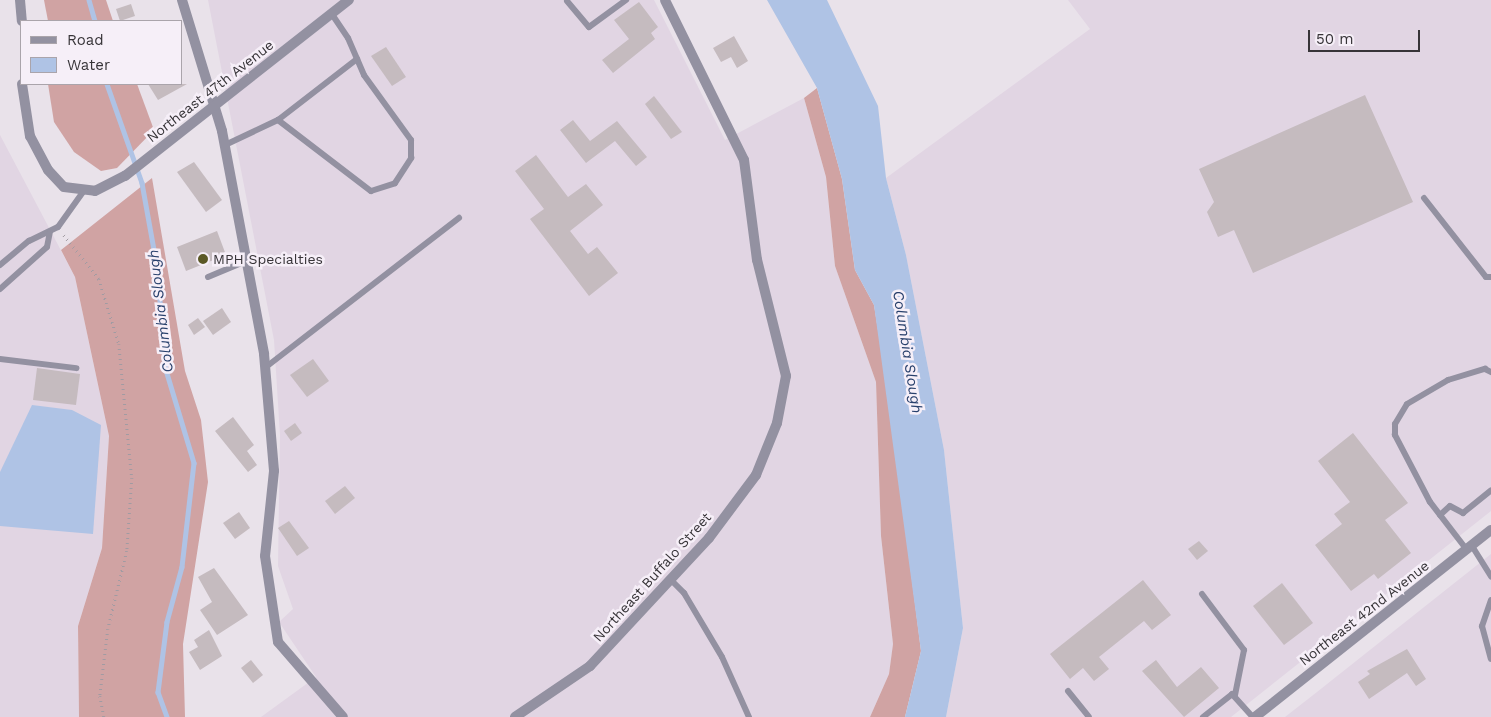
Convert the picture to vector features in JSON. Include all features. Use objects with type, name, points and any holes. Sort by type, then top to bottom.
[{"type":"street","points":[[20,0],[22,20]]},
{"type":"street","name":"Northeast 47th Avenue","points":[[83,192],[106,187],[125,176],[349,0]]},
{"type":"street","name":"Northeast Buffalo Street","points":[[514,717],[590,666],[708,538],[756,476],[777,423],[786,376],[757,260],[744,160],[665,0]]},
{"type":"street","points":[[184,1],[225,145],[266,367],[274,471],[265,556],[278,642],[312,685],[343,717]]},
{"type":"street","points":[[22,85],[28,128],[41,160],[64,187],[83,192]]},
{"type":"street","name":"Northeast 42nd Avenue","points":[[1258,716],[1491,530]]},
{"type":"lane","points":[[567,1],[589,27],[626,0]]},
{"type":"lane","points":[[278,120],[371,191],[395,183],[411,158],[411,140],[357,59],[332,14]]},
{"type":"lane","points":[[225,145],[278,120],[357,59]]},
{"type":"lane","points":[[0,265],[29,241],[58,227],[83,192]]},
{"type":"lane","points":[[1424,198],[1486,276],[1491,276]]},
{"type":"lane","points":[[266,367],[459,218]]},
{"type":"lane","points":[[0,289],[47,247],[50,232]]},
{"type":"lane","points":[[208,277],[246,261]]},
{"type":"lane","points":[[0,359],[76,368]]},
{"type":"lane","points":[[1491,372],[1485,369],[1448,380],[1407,404],[1395,424],[1405,456],[1440,515],[1491,577]]},
{"type":"lane","points":[[1440,515],[1450,506],[1463,513],[1491,490]]},
{"type":"lane","points":[[670,578],[684,593],[722,657],[749,717]]},
{"type":"lane","points":[[1202,594],[1244,650],[1236,695],[1203,717]]},
{"type":"lane","points":[[1491,600],[1482,626],[1491,659]]},
{"type":"lane","points":[[1068,691],[1089,717]]},
{"type":"lane","points":[[1236,695],[1258,716]]},
{"type":"path","points":[[58,227],[99,279],[119,344],[132,478],[127,551],[108,629],[100,696],[104,717]]},
{"type":"shaded area","points":[[44,0],[106,0],[113,20],[48,20]]},
{"type":"shaded area","points":[[208,0],[654,0],[725,140],[804,98],[826,177],[835,266],[876,382],[881,536],[893,644],[889,674],[870,717],[261,717],[316,677],[279,622],[293,609],[278,566],[280,435],[274,340]]},
{"type":"shaded area","points":[[1068,0],[1491,0],[1491,511],[1231,717],[946,717],[963,628],[944,450],[906,255],[886,178],[1090,29]]},
{"type":"shaded area","points":[[48,85],[137,85],[154,130],[117,168],[101,171],[74,152],[54,122]]},
{"type":"shaded area","points":[[817,88],[842,179],[855,270],[874,305],[889,399],[921,651],[905,717],[870,717],[889,674],[893,644],[881,536],[876,382],[835,266],[826,177],[804,98]]},
{"type":"shaded area","points":[[0,135],[75,277],[109,436],[102,548],[78,626],[79,717],[0,717]]},
{"type":"shaded area","points":[[152,178],[185,371],[201,420],[208,482],[183,644],[185,717],[79,717],[78,626],[102,548],[109,436],[75,277],[61,250]]},
{"type":"shaded area","points":[[1491,554],[1491,717],[1285,717],[1317,692]]},
{"type":"water","points":[[767,0],[827,0],[878,106],[886,178],[906,255],[944,450],[963,628],[946,717],[905,717],[921,651],[874,305],[855,270],[842,179],[817,88]]},
{"type":"water","points":[[32,405],[72,410],[101,425],[93,534],[0,526],[0,472]]},
{"type":"building","points":[[639,2],[658,27],[651,33],[655,39],[613,73],[602,60],[629,39],[614,20]]},
{"type":"building","points":[[131,4],[135,16],[120,20],[116,9]]},
{"type":"building","points":[[734,36],[748,61],[737,68],[731,57],[721,62],[713,48]]},
{"type":"building","points":[[386,47],[406,77],[392,86],[371,56]]},
{"type":"building","points":[[187,84],[158,100],[149,85]]},
{"type":"building","points":[[1365,95],[1413,202],[1253,273],[1234,230],[1218,237],[1207,212],[1214,202],[1199,169]]},
{"type":"building","points":[[654,96],[682,132],[671,139],[645,104]]},
{"type":"building","points":[[573,120],[590,141],[617,121],[647,157],[636,166],[615,141],[586,163],[560,130]]},
{"type":"building","points":[[536,155],[568,197],[586,184],[603,205],[570,231],[588,254],[597,247],[618,273],[589,296],[530,219],[544,209],[515,171]]},
{"type":"building","points":[[194,162],[222,200],[206,212],[177,172]]},
{"type":"building","points":[[217,231],[226,255],[186,271],[177,247]]},
{"type":"building","points":[[222,308],[231,322],[213,335],[203,321]]},
{"type":"building","points":[[198,318],[205,327],[194,335],[188,325]]},
{"type":"building","points":[[313,359],[329,381],[307,397],[290,375]]},
{"type":"building","points":[[37,368],[80,374],[76,405],[33,400]]},
{"type":"building","points":[[233,417],[254,445],[247,451],[257,465],[248,472],[215,431]]},
{"type":"building","points":[[295,423],[302,433],[291,441],[284,431]]},
{"type":"building","points":[[1353,433],[1408,503],[1385,520],[1411,553],[1378,579],[1374,574],[1351,591],[1315,545],[1342,524],[1334,514],[1350,502],[1318,461]]},
{"type":"building","points":[[345,486],[355,498],[335,514],[325,501]]},
{"type":"building","points":[[239,512],[250,528],[235,539],[223,523]]},
{"type":"building","points":[[289,521],[309,548],[297,556],[278,528]]},
{"type":"building","points":[[1199,541],[1208,551],[1197,560],[1188,549]]},
{"type":"building","points":[[214,568],[248,615],[217,635],[200,610],[212,602],[198,577]]},
{"type":"building","points":[[1143,580],[1171,615],[1152,630],[1144,621],[1099,657],[1109,669],[1094,681],[1083,668],[1070,679],[1050,654]]},
{"type":"building","points":[[1282,583],[1313,623],[1284,645],[1253,606]]},
{"type":"building","points":[[209,630],[222,656],[200,670],[189,652],[198,647],[194,640]]},
{"type":"building","points":[[1407,649],[1426,679],[1416,686],[1407,673],[1369,699],[1358,682],[1370,674],[1367,671]]},
{"type":"building","points":[[251,660],[263,675],[253,683],[241,668]]},
{"type":"building","points":[[1156,660],[1177,687],[1201,667],[1219,688],[1184,717],[1142,671]]},
{"type":"waterway","name":"Columbia Slough","points":[[89,0],[95,20]]},
{"type":"waterway","name":"Columbia Slough","points":[[107,85],[142,183],[157,266],[166,370],[194,463],[182,567],[167,622],[158,692],[167,717]]},
{"type":"place","name":"MPH Specialties","points":[[203,259]]}]
